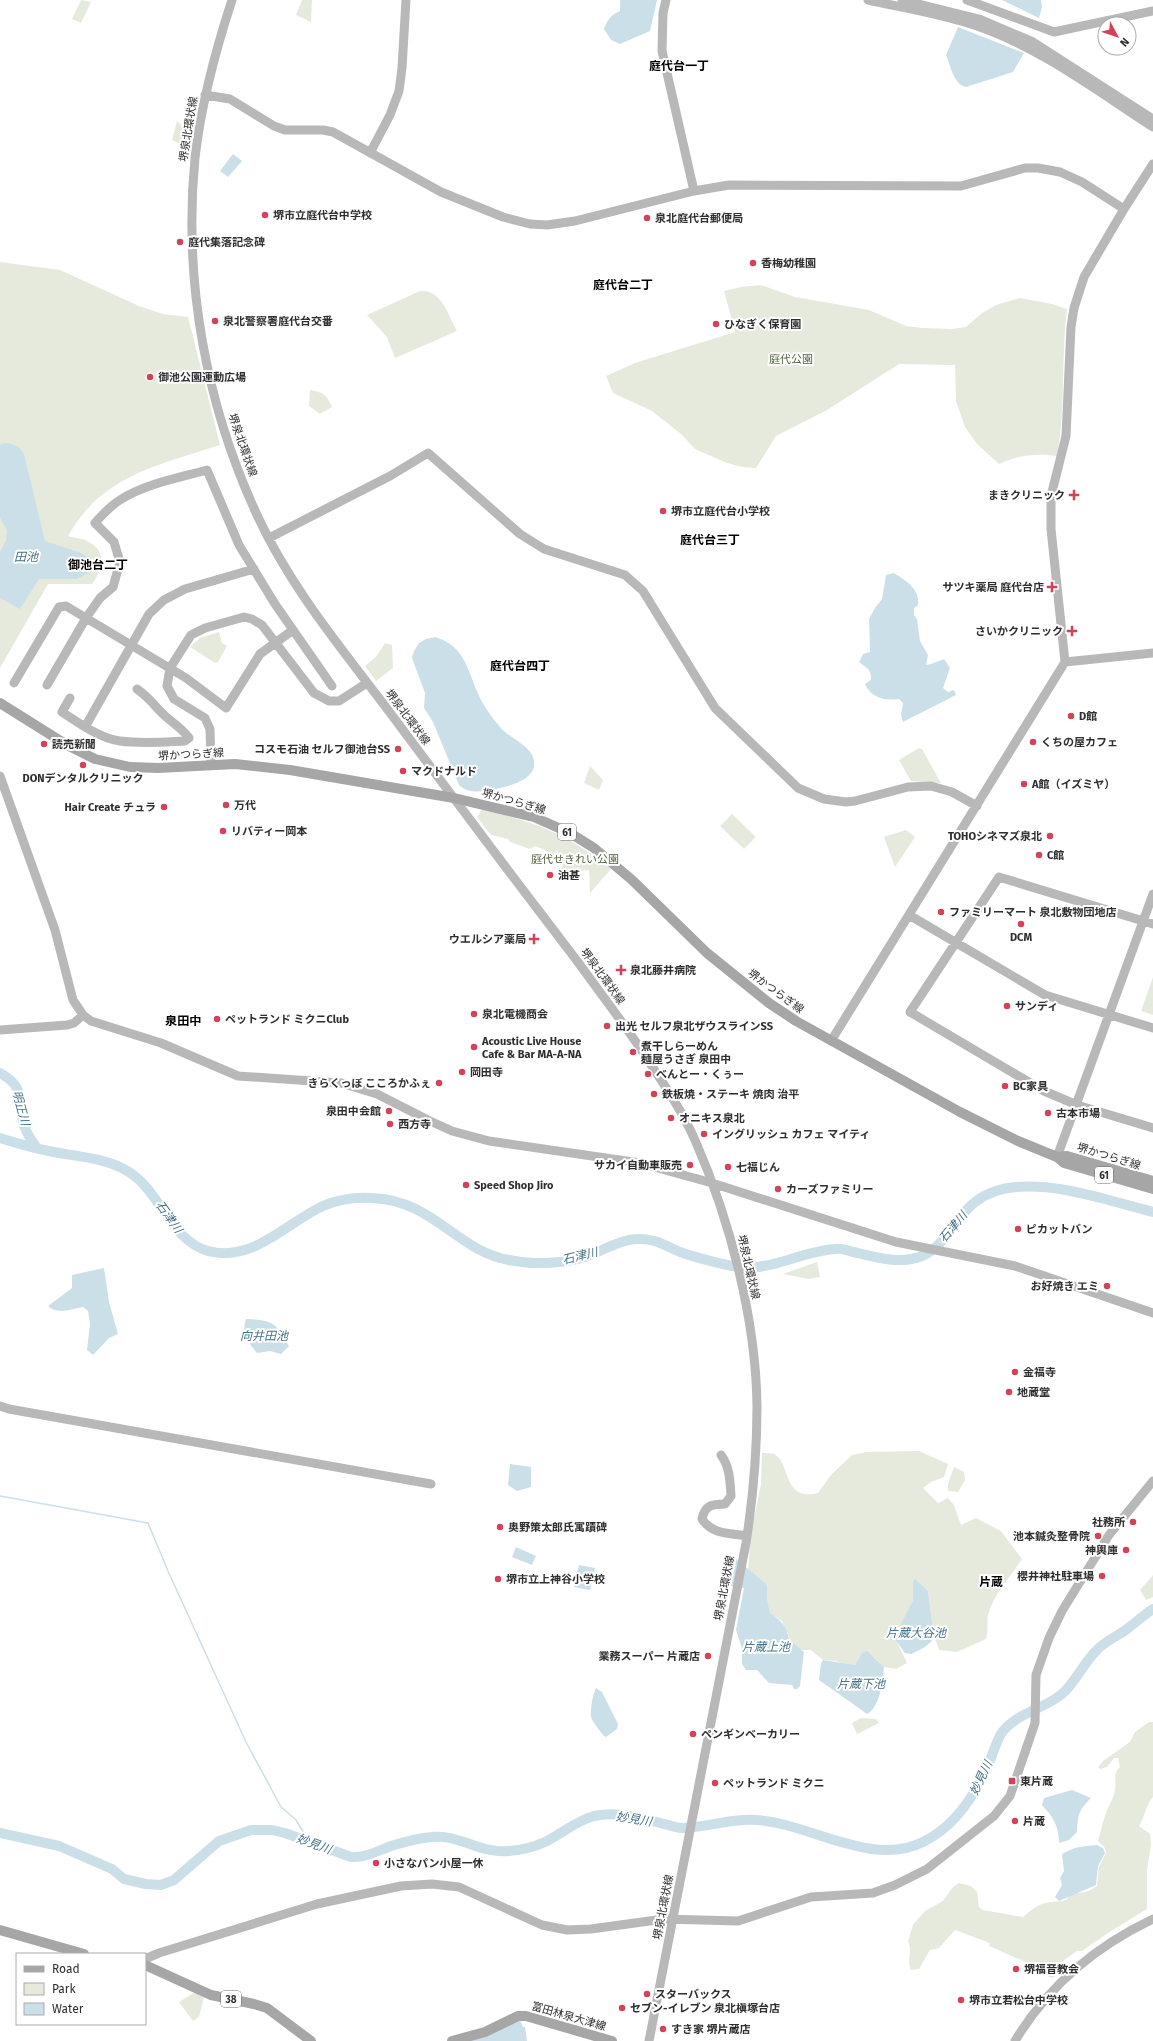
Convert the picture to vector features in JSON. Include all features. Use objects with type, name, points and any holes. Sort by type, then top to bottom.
[{"type":"main road","name":"堺かつらぎ線","points":[[0,703],[67,745],[95,759],[130,767],[158,768],[211,764],[235,764],[290,770],[454,798],[534,816],[570,833],[594,848],[631,879],[707,953],[769,1003],[831,1041],[960,1112],[1018,1141],[1057,1156],[1067,1156],[1153,1181]]},
{"type":"main road","name":"堺かつらぎ線","points":[[1057,1156],[1064,1163],[1153,1190]]},
{"type":"main road","points":[[0,1930],[80,1953]]},
{"type":"main road","name":"38","points":[[146,1965],[211,1995],[267,2008],[312,2041]]},
{"type":"main road","name":"富田林泉大津線","points":[[452,2041],[485,2032],[521,2016],[544,2020],[612,2041]]},
{"type":"street","name":"堺泉北環状線","points":[[232,0],[205,95],[195,157],[192,231],[196,299],[202,347],[215,400],[236,466],[269,538],[311,608],[599,988],[671,1095],[694,1138],[712,1183],[725,1220],[735,1256],[754,1365],[757,1405],[755,1456],[746,1540],[649,2041]]},
{"type":"street","points":[[370,153],[390,115],[398,91],[402,68],[406,0]]},
{"type":"street","points":[[666,0],[663,13],[662,51],[694,191]]},
{"type":"street","points":[[868,0],[906,3],[979,19],[1033,42],[1153,119]]},
{"type":"street","points":[[966,0],[1054,32],[1153,11]]},
{"type":"street","points":[[906,3],[977,26],[1031,50],[1153,127]]},
{"type":"street","points":[[205,95],[230,99],[274,126],[285,130],[324,130],[333,132],[441,192],[503,217],[530,224],[547,225],[575,221],[694,191],[746,184],[924,187],[962,186],[1025,168],[1038,168],[1060,172],[1082,182],[1124,209]]},
{"type":"street","points":[[831,1041],[1065,662],[1051,529],[1051,509],[1052,496],[1066,436],[1071,327],[1074,308],[1084,277],[1124,209],[1153,164]]},
{"type":"street","points":[[269,538],[390,476],[428,453],[520,534],[544,549],[625,575],[643,591],[714,708],[798,788],[824,799],[846,802],[908,786],[931,786],[952,792],[977,806]]},
{"type":"street","points":[[47,684],[86,618],[100,598],[113,586],[120,562],[114,542],[95,524],[105,512],[120,500],[150,487],[207,470],[239,544],[293,630],[332,686]]},
{"type":"street","points":[[85,727],[149,614],[164,600],[185,589],[254,569]]},
{"type":"street","points":[[14,683],[59,607],[66,606],[170,668],[207,692],[226,708],[260,654],[293,630]]},
{"type":"street","points":[[211,764],[210,729],[205,718],[174,699],[167,686],[170,668],[191,635],[205,628],[244,617],[252,618],[262,625],[314,692],[328,701],[339,701],[367,683]]},
{"type":"street","points":[[1065,662],[1153,653]]},
{"type":"street","points":[[70,698],[62,712],[85,727],[119,741],[152,743],[186,741],[189,738],[182,729],[160,711],[151,699],[137,689]]},
{"type":"street","points":[[0,776],[55,930],[73,1000],[83,1015],[91,1021],[161,1043],[238,1076],[341,1083],[377,1094],[430,1122],[452,1131],[489,1141],[640,1163],[712,1183],[896,1242],[1015,1266],[1153,1313]]},
{"type":"street","points":[[1153,924],[999,877],[910,1012],[1044,1091],[1077,1105],[1153,1128]]},
{"type":"street","points":[[1057,1156],[1077,1105],[1153,894]]},
{"type":"street","points":[[909,914],[1045,995],[1153,1028]]},
{"type":"street","points":[[0,1030],[67,1025],[74,1023],[83,1015]]},
{"type":"street","points":[[0,1406],[17,1411],[431,1484]]},
{"type":"street","points":[[721,1455],[726,1462],[729,1472],[731,1496],[725,1504],[711,1504],[704,1510],[702,1519],[708,1527],[715,1531],[746,1540]]},
{"type":"street","points":[[146,1958],[159,1952],[288,1912],[357,1894],[401,1886],[432,1884],[459,1887],[542,1925],[567,1930],[592,1929],[680,1918],[715,1922],[738,1921],[818,1896],[873,1893],[896,1885],[927,1869],[994,1816],[1010,1796],[1035,1723],[1036,1675],[1049,1638],[1062,1611],[1110,1535],[1153,1481]]},
{"type":"street","points":[[1015,2041],[1040,2005],[1077,1967],[1111,1941],[1153,1919]]},
{"type":"green space","points":[[81,0],[91,2],[81,23],[72,19]]},
{"type":"green space","points":[[302,0],[312,0],[311,22],[296,15]]},
{"type":"green space","points":[[177,121],[181,125],[184,136],[180,144],[172,140]]},
{"type":"green space","points":[[0,262],[60,270],[139,306],[163,314],[188,317],[220,445],[154,466],[134,475],[115,486],[98,499],[82,515],[68,536],[87,541],[94,545],[98,550],[102,561],[96,578],[92,584],[48,584],[0,668]]},
{"type":"green space","name":"庭代公園","points":[[761,285],[795,297],[869,310],[906,326],[923,328],[952,329],[966,327],[982,313],[996,305],[1020,298],[1052,304],[1067,309],[1064,346],[1062,420],[1057,456],[1027,456],[999,464],[977,444],[965,427],[956,401],[955,365],[899,364],[827,410],[776,436],[756,468],[742,467],[727,463],[695,449],[681,434],[652,411],[613,393],[606,376],[635,363],[735,332],[724,291],[741,287]]},
{"type":"green space","points":[[420,291],[428,291],[439,299],[457,331],[395,358],[387,337],[367,315]]},
{"type":"green space","points":[[310,390],[324,395],[332,407],[320,414],[309,406]]},
{"type":"green space","points":[[219,632],[222,643],[227,646],[218,662],[215,663],[190,647],[200,638]]},
{"type":"green space","points":[[385,643],[392,645],[393,668],[376,681],[365,666],[376,657]]},
{"type":"green space","points":[[919,748],[922,749],[941,783],[911,781],[899,760]]},
{"type":"green space","points":[[590,766],[603,780],[599,790],[584,783]]},
{"type":"green space","name":"庭代せきれい公園","points":[[482,809],[519,819],[550,831],[580,846],[611,869],[590,893],[589,870],[560,873],[563,865],[557,850],[553,858],[545,850],[535,846],[530,849],[510,842],[508,839],[491,835],[477,817]]},
{"type":"green space","points":[[732,814],[756,837],[744,849],[720,826]]},
{"type":"green space","points":[[906,830],[915,837],[895,867],[884,837]]},
{"type":"green space","points":[[1153,977],[1153,1015],[1141,1011]]},
{"type":"green space","points":[[817,1262],[820,1277],[809,1279],[783,1274]]},
{"type":"green space","points":[[919,1451],[948,1464],[944,1477],[931,1482],[923,1488],[938,1503],[948,1498],[954,1505],[961,1525],[976,1518],[1001,1531],[1022,1559],[998,1593],[990,1608],[987,1618],[986,1639],[957,1652],[939,1650],[934,1636],[928,1591],[915,1580],[913,1600],[895,1638],[907,1663],[896,1669],[884,1667],[874,1657],[862,1653],[855,1665],[848,1665],[835,1661],[823,1660],[811,1650],[802,1650],[794,1645],[789,1639],[788,1633],[784,1628],[782,1621],[770,1613],[767,1600],[767,1586],[748,1570],[751,1533],[761,1484],[762,1453],[774,1454],[779,1458],[793,1487],[798,1492],[806,1494],[818,1493],[830,1476],[852,1455],[866,1452]]},
{"type":"green space","points":[[954,1467],[964,1472],[965,1480],[958,1492],[948,1491],[948,1484]]},
{"type":"green space","points":[[1153,1575],[1153,1597],[1146,1600],[1140,1590]]},
{"type":"green space","points":[[861,1718],[876,1719],[879,1723],[857,1734],[852,1723]]},
{"type":"green space","points":[[1149,1722],[1153,1722],[1153,1797],[1139,1826],[1150,1834],[1151,1845],[1147,1870],[1147,1909],[1082,1951],[1077,1951],[1063,1961],[1058,1974],[1053,1978],[1040,1974],[1030,1964],[989,1946],[990,1943],[955,1930],[939,1948],[930,1950],[919,1969],[911,1970],[909,1963],[910,1948],[908,1941],[913,1925],[925,1911],[943,1901],[953,1887],[959,1883],[971,1886],[977,1892],[979,1907],[983,1910],[1023,1917],[1039,1905],[1066,1900],[1072,1894],[1087,1892],[1097,1886],[1099,1867],[1106,1853],[1105,1848],[1098,1841],[1106,1814],[1113,1798],[1115,1775],[1120,1767],[1118,1758],[1114,1758],[1107,1767],[1100,1769],[1098,1767],[1103,1761],[1130,1742],[1135,1732]]},
{"type":"green space","points":[[195,1992],[204,1997],[199,2017],[193,2021],[179,2002]]},
{"type":"water","points":[[620,0],[657,0],[650,31],[620,44],[611,40],[604,29],[610,18],[620,11]]},
{"type":"water","points":[[1002,0],[1041,0],[1042,7],[1039,18]]},
{"type":"water","points":[[958,27],[1024,53],[1013,72],[966,87],[958,82],[953,74],[946,55]]},
{"type":"water","points":[[233,154],[242,161],[228,177],[220,171]]},
{"type":"water","name":"田池","points":[[8,443],[19,447],[24,454],[45,541],[81,553],[88,558],[89,567],[87,574],[77,579],[39,579],[20,609],[0,598],[0,552],[6,541],[7,530],[0,518],[0,446],[1,444]]},
{"type":"water","points":[[894,573],[911,586],[917,594],[918,605],[914,608],[914,615],[917,619],[920,641],[928,655],[926,665],[944,659],[950,668],[943,688],[948,692],[954,690],[956,695],[903,722],[901,715],[903,703],[899,699],[879,698],[871,693],[865,684],[871,680],[871,673],[859,662],[863,654],[870,652],[869,619],[882,599],[886,575]]},
{"type":"water","points":[[435,637],[446,641],[455,648],[466,665],[484,705],[498,725],[503,731],[526,747],[532,755],[534,763],[533,769],[530,775],[524,779],[510,786],[481,791],[468,790],[459,785],[433,722],[424,708],[425,693],[412,658],[419,643],[426,639]]},
{"type":"water","points":[[104,1268],[109,1302],[118,1334],[109,1338],[93,1355],[87,1350],[90,1324],[88,1311],[83,1307],[60,1311],[52,1309],[48,1306],[72,1288],[72,1275]]},
{"type":"water","name":"向井田池","points":[[246,1319],[263,1320],[273,1324],[281,1332],[289,1346],[281,1354],[270,1351],[257,1353],[251,1346],[245,1333],[244,1328]]},
{"type":"water","points":[[510,1464],[531,1467],[531,1487],[517,1491],[508,1485]]},
{"type":"water","points":[[516,1547],[536,1556],[532,1565],[512,1557]]},
{"type":"water","name":"片蔵上池","points":[[736,1559],[765,1583],[767,1586],[767,1599],[770,1613],[782,1624],[787,1631],[789,1639],[804,1652],[800,1686],[797,1689],[794,1689],[792,1685],[769,1683],[757,1670],[746,1670],[742,1664],[742,1648],[736,1630],[744,1588],[731,1586]]},
{"type":"water","points":[[579,1565],[595,1568],[590,1590],[574,1587]]},
{"type":"water","name":"片蔵大谷池","points":[[915,1579],[928,1591],[934,1636],[928,1645],[911,1654],[905,1653],[894,1638],[913,1600],[913,1582]]},
{"type":"water","name":"片蔵下池","points":[[867,1651],[884,1667],[882,1686],[878,1700],[875,1706],[867,1714],[819,1680],[821,1663],[823,1660],[855,1665],[862,1653]]},
{"type":"water","points":[[596,1688],[602,1692],[618,1724],[617,1729],[606,1737],[593,1722],[591,1717],[592,1702]]},
{"type":"water","points":[[1072,1790],[1091,1798],[1083,1806],[1078,1821],[1077,1832],[1069,1840],[1059,1843],[1055,1822],[1042,1805],[1044,1798]]},
{"type":"water","points":[[1097,1845],[1103,1848],[1105,1853],[1098,1866],[1096,1885],[1059,1901],[1055,1897],[1062,1885],[1060,1878],[1064,1871],[1062,1854],[1079,1847]]},
{"type":"water","points":[[520,2020],[523,2027],[525,2027],[527,2041],[469,2041]]},
{"type":"waterway","name":"明正川","points":[[0,1073],[8,1078],[17,1089],[24,1126],[36,1147]]},
{"type":"waterway","name":"石津川","points":[[0,1138],[43,1150],[100,1160],[120,1167],[129,1172],[150,1191],[184,1237],[195,1245],[208,1251],[224,1253],[254,1247],[323,1206],[341,1200],[359,1198],[393,1201],[412,1207],[474,1247],[491,1255],[518,1262],[561,1262],[581,1258],[632,1239],[644,1239],[655,1241],[680,1252],[742,1268],[770,1265],[824,1250],[837,1249],[844,1249],[888,1259],[914,1259],[922,1256],[938,1245],[968,1208],[975,1202],[993,1192],[1014,1187],[1062,1189],[1087,1194],[1153,1212]]},
{"type":"waterway","points":[[0,1496],[148,1523],[168,1571],[246,1742],[281,1807],[296,1820],[310,1843]]},
{"type":"waterway","name":"妙見川","points":[[0,1833],[59,1846],[112,1869],[124,1879],[146,1884],[161,1885],[174,1880],[219,1841],[251,1830],[272,1830],[285,1833],[351,1857],[367,1855],[401,1843],[432,1837],[451,1838],[489,1850],[509,1851],[541,1844],[587,1818],[612,1814],[682,1828],[691,1828],[737,1820],[756,1820],[798,1828],[840,1842],[862,1847],[883,1850],[903,1849],[923,1842],[934,1836],[954,1819],[977,1788],[990,1761],[996,1743],[1003,1731],[1009,1725],[1016,1719],[1062,1694],[1100,1647],[1123,1632],[1153,1609]]},
{"type":"place","name":"堺市立庭代台中学校","points":[[265,215]]},
{"type":"place","name":"泉北庭代台郵便局","points":[[647,218]]},
{"type":"place","name":"庭代集落記念碑","points":[[180,242]]},
{"type":"place","name":"香梅幼稚園","points":[[753,263]]},
{"type":"place","name":"泉北警察署庭代台交番","points":[[215,321]]},
{"type":"place","name":"ひなぎく保育園","points":[[716,324]]},
{"type":"place","name":"御池公園運動広場","points":[[150,377]]},
{"type":"place","name":"まきクリニック","points":[[1074,495]]},
{"type":"place","name":"堺市立庭代台小学校","points":[[663,511]]},
{"type":"place","name":"サツキ薬局 庭代台店","points":[[1052,587]]},
{"type":"place","name":"さいかクリニック","points":[[1072,631]]},
{"type":"place","name":"D館","points":[[1071,716]]},
{"type":"place","name":"くちの屋カフェ","points":[[1033,742]]},
{"type":"place","name":"読売新聞","points":[[44,744]]},
{"type":"place","name":"コスモ石油 セルフ御池台SS","points":[[398,749]]},
{"type":"place","name":"DONデンタルクリニック","points":[[83,765]]},
{"type":"place","name":"マクドナルド","points":[[403,771]]},
{"type":"place","name":"A館（イズミヤ）","points":[[1024,784]]},
{"type":"place","name":"万代","points":[[226,805]]},
{"type":"place","name":"Hair Create チュラ","points":[[164,807]]},
{"type":"place","name":"リバティー岡本","points":[[223,831]]},
{"type":"place","name":"TOHOシネマズ泉北","points":[[1050,836]]},
{"type":"place","name":"C館","points":[[1039,855]]},
{"type":"place","name":"油甚","points":[[550,875]]},
{"type":"place","name":"ファミリーマート 泉北敷物団地店","points":[[941,912]]},
{"type":"place","name":"DCM","points":[[1021,924]]},
{"type":"place","name":"ウエルシア薬局","points":[[534,939]]},
{"type":"place","name":"泉北藤井病院","points":[[621,970]]},
{"type":"place","name":"サンディ","points":[[1007,1006]]},
{"type":"place","name":"泉北電機商会","points":[[474,1014]]},
{"type":"place","name":"ペットランド ミクニClub","points":[[217,1019]]},
{"type":"place","name":"出光 セルフ泉北ザウスラインSS","points":[[607,1026]]},
{"type":"place","name":"Acoustic Live House Cafe & Bar MA-A-NA","points":[[474,1047]]},
{"type":"place","name":"煮干しらーめん 麺屋うさぎ 泉田中","points":[[633,1052]]},
{"type":"place","name":"岡田寺","points":[[462,1072]]},
{"type":"place","name":"べんとー・くぅー","points":[[648,1074]]},
{"type":"place","name":"きらくっぽ こころかふぇ","points":[[439,1083]]},
{"type":"place","name":"BC家具","points":[[1005,1086]]},
{"type":"place","name":"鉄板焼・ステーキ 焼肉 治平","points":[[654,1094]]},
{"type":"place","name":"泉田中会館","points":[[389,1111]]},
{"type":"place","name":"古本市場","points":[[1048,1113]]},
{"type":"place","name":"オニキス泉北","points":[[671,1118]]},
{"type":"place","name":"西方寺","points":[[390,1124]]},
{"type":"place","name":"イングリッシュ カフェ マイティ","points":[[704,1134]]},
{"type":"place","name":"サカイ自動車販売","points":[[690,1165]]},
{"type":"place","name":"七福じん","points":[[728,1167]]},
{"type":"place","name":"Speed Shop Jiro","points":[[466,1185]]},
{"type":"place","name":"カーズファミリー","points":[[778,1189]]},
{"type":"place","name":"ピカットバン","points":[[1018,1229]]},
{"type":"place","name":"お好焼き エミ","points":[[1107,1286]]},
{"type":"place","name":"金福寺","points":[[1015,1372]]},
{"type":"place","name":"地蔵堂","points":[[1009,1392]]},
{"type":"place","name":"社務所","points":[[1133,1522]]},
{"type":"place","name":"奥野策太郎氏寓蹟碑","points":[[500,1527]]},
{"type":"place","name":"池本鍼灸整骨院","points":[[1098,1536]]},
{"type":"place","name":"神輿庫","points":[[1126,1550]]},
{"type":"place","name":"櫻井神社駐車場","points":[[1102,1576]]},
{"type":"place","name":"堺市立上神谷小学校","points":[[498,1579]]},
{"type":"place","name":"業務スーパー 片蔵店","points":[[708,1656]]},
{"type":"place","name":"ペンギンベーカリー","points":[[693,1734]]},
{"type":"place","name":"東片蔵","points":[[1012,1781]]},
{"type":"place","name":"ペットランド ミクニ","points":[[715,1783]]},
{"type":"place","name":"片蔵","points":[[1015,1821]]},
{"type":"place","name":"小さなパン小屋一休","points":[[376,1863]]},
{"type":"place","name":"堺福音教会","points":[[1016,1969]]},
{"type":"place","name":"スターバックス","points":[[647,1994]]},
{"type":"place","name":"堺市立若松台中学校","points":[[961,2000]]},
{"type":"place","name":"セブン-イレブン 泉北槇塚台店","points":[[622,2008]]},
{"type":"place","name":"すき家 堺片蔵店","points":[[663,2029]]},
{"type":"district","name":"庭代台一丁","points":[[679,66]]},
{"type":"district","name":"庭代台二丁","points":[[623,285]]},
{"type":"district","name":"庭代台三丁","points":[[710,540]]},
{"type":"district","name":"御池台二丁","points":[[98,565]]},
{"type":"district","name":"庭代台四丁","points":[[520,666]]},
{"type":"district","name":"泉田中","points":[[183,1021]]},
{"type":"district","name":"片蔵","points":[[991,1582]]}]
